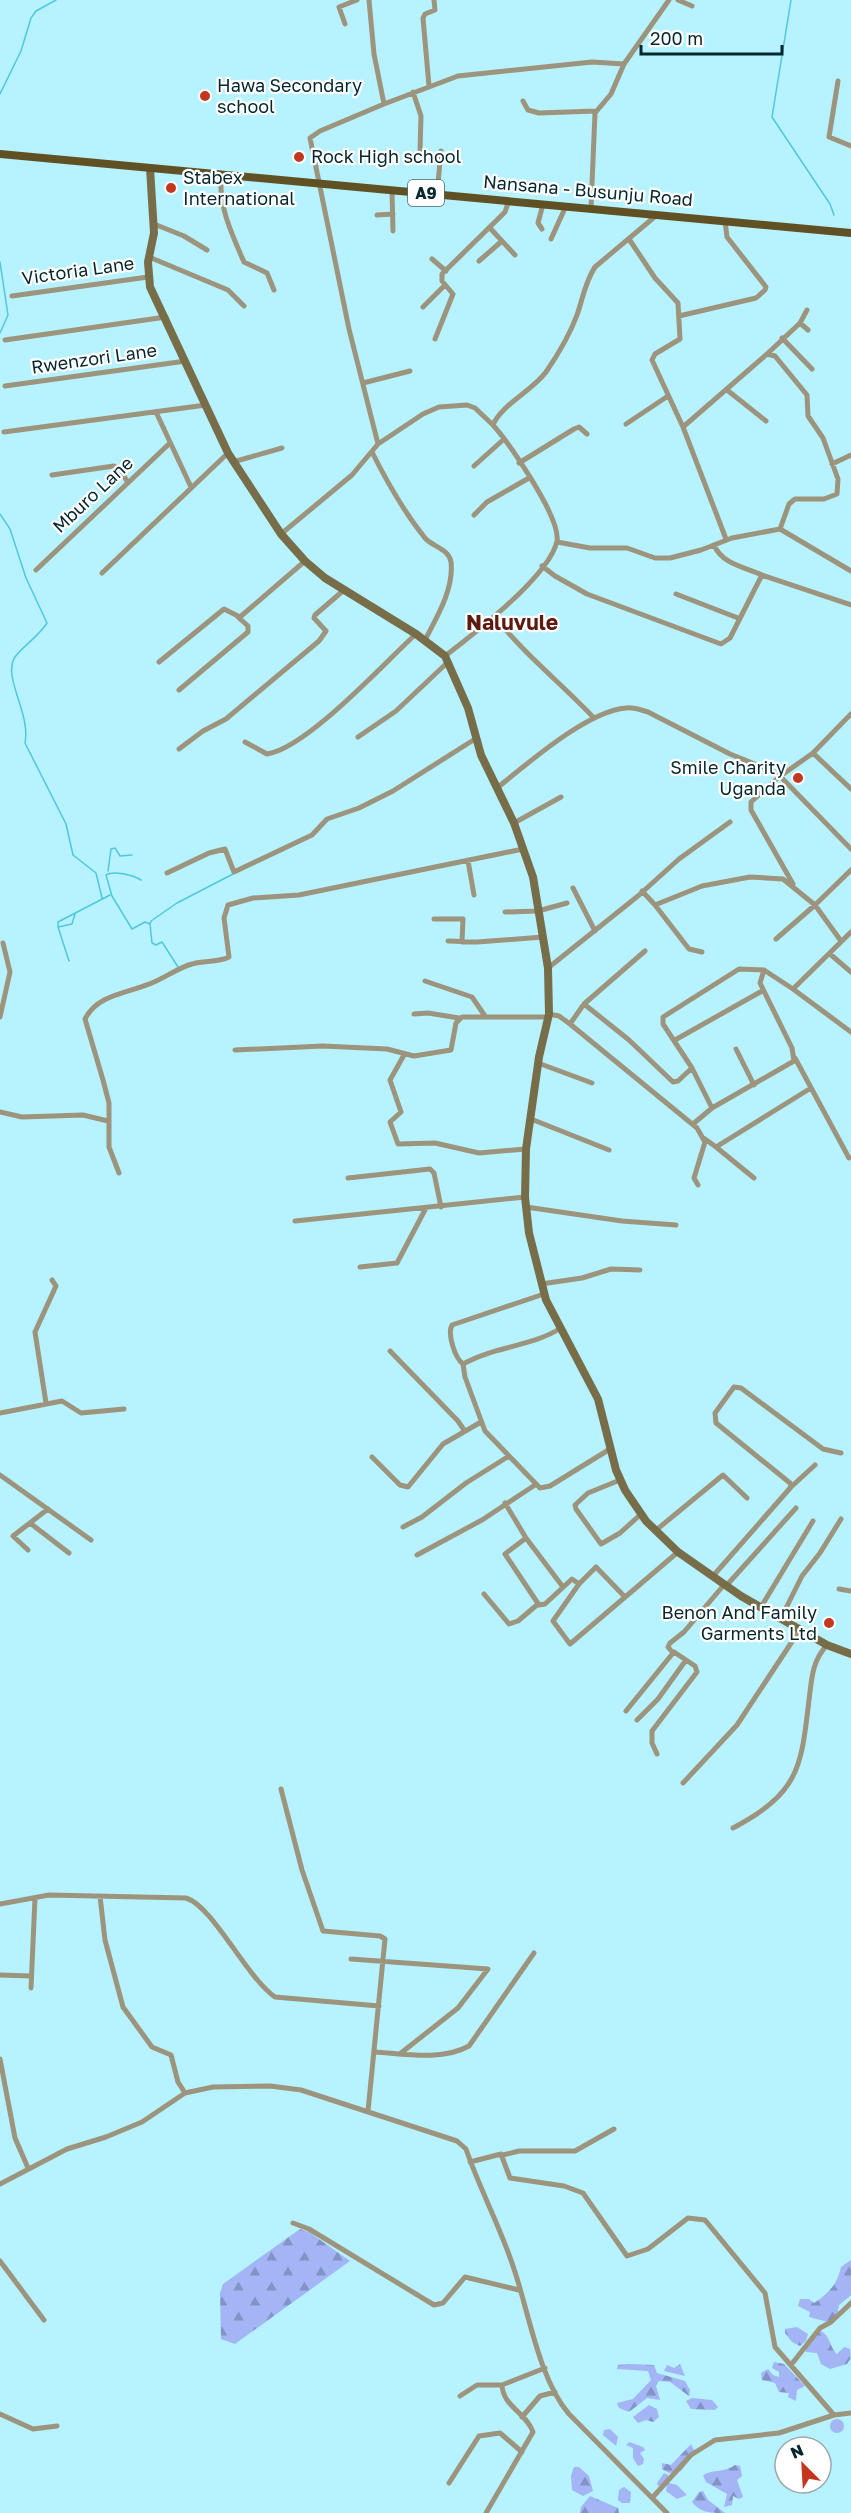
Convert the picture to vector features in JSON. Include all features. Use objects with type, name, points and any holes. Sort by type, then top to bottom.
[{"type":"main road","name":"Nansana - Busunju Road","points":[[0,154],[851,233]]},
{"type":"street","points":[[345,24],[339,8],[343,4],[357,0],[368,0],[375,64],[384,104]]},
{"type":"street","points":[[429,86],[423,18],[426,13],[435,10],[434,0]]},
{"type":"street","points":[[591,208],[596,111],[611,93],[624,64],[669,0]]},
{"type":"street","points":[[678,0],[692,6]]},
{"type":"street","points":[[378,444],[318,183],[310,138],[320,131],[384,104],[458,76],[592,62],[624,64]]},
{"type":"street","points":[[838,81],[829,137],[851,146]]},
{"type":"street","points":[[413,92],[421,117],[420,151]]},
{"type":"street","points":[[523,101],[528,110],[539,113],[596,111]]},
{"type":"street","points":[[437,194],[441,151]]},
{"type":"street","points":[[150,168],[154,224],[154,244],[149,257],[150,287],[166,316],[228,453],[281,534],[305,561],[344,591],[416,633],[447,659],[468,708],[475,739],[514,823],[534,878],[548,968],[547,1016],[526,1149],[526,1207],[544,1294],[598,1399],[620,1480],[640,1515],[678,1552],[761,1607],[827,1645],[851,1654]]},
{"type":"street","points":[[221,175],[219,196],[244,262],[269,276],[274,290]]},
{"type":"street","points":[[392,190],[393,231]]},
{"type":"street","points":[[435,339],[453,297],[452,290],[441,279],[446,271],[505,212],[509,200]]},
{"type":"street","points":[[542,229],[538,223],[543,204]]},
{"type":"street","points":[[551,239],[566,206]]},
{"type":"street","points":[[378,215],[393,213]]},
{"type":"street","points":[[493,425],[502,412],[533,387],[548,370],[572,327],[589,276],[605,257],[658,214]]},
{"type":"street","points":[[679,316],[756,298],[765,290],[766,286],[727,237],[725,220]]},
{"type":"street","points":[[154,224],[184,236],[207,250]]},
{"type":"street","points":[[490,228],[515,255]]},
{"type":"street","points":[[629,239],[655,279],[678,303],[681,336],[679,341],[652,356],[683,427],[726,539]]},
{"type":"street","points":[[479,261],[502,241]]},
{"type":"street","points":[[149,257],[228,290],[244,306]]},
{"type":"street","points":[[432,259],[446,271]]},
{"type":"street","name":"Victoria Lane","points":[[12,296],[148,277]]},
{"type":"street","points":[[423,307],[445,285]]},
{"type":"street","points":[[683,427],[800,323],[807,310]]},
{"type":"street","points":[[5,340],[166,316]]},
{"type":"street","points":[[800,323],[808,330]]},
{"type":"street","points":[[782,338],[812,369]]},
{"type":"street","points":[[767,354],[775,356],[807,395],[808,416],[823,438],[839,483],[837,494],[824,499],[795,499],[789,504],[780,529]]},
{"type":"street","name":"Rwenzori Lane","points":[[5,386],[186,361]]},
{"type":"street","points":[[363,383],[410,371]]},
{"type":"street","points":[[727,390],[766,420]]},
{"type":"street","points":[[626,424],[668,396]]},
{"type":"street","points":[[4,432],[206,405]]},
{"type":"street","points":[[281,534],[332,493],[378,444],[423,414],[448,405],[471,406],[493,425],[530,478],[555,521],[557,542],[542,566],[495,617],[447,659],[396,711],[358,737]]},
{"type":"street","points":[[156,412],[191,488]]},
{"type":"street","points":[[519,463],[574,429],[579,427],[587,434]]},
{"type":"street","points":[[474,466],[504,440]]},
{"type":"street","name":"Mburo Lane","points":[[36,570],[170,443]]},
{"type":"street","points":[[233,462],[282,448]]},
{"type":"street","points":[[372,452],[385,479],[421,533],[433,546],[446,553],[451,563],[446,595],[425,640]]},
{"type":"street","points":[[102,573],[228,453]]},
{"type":"street","points":[[832,464],[851,455]]},
{"type":"street","points":[[52,474],[114,466],[120,469],[128,483]]},
{"type":"street","points":[[474,516],[487,502],[530,478]]},
{"type":"street","points":[[557,542],[590,548],[627,548],[661,558],[714,545],[726,539],[780,529],[851,571]]},
{"type":"street","points":[[714,545],[719,556],[727,561],[851,605]]},
{"type":"street","points":[[237,617],[244,615],[305,561]]},
{"type":"street","points":[[542,566],[587,594],[718,643],[724,643],[730,638],[738,618],[762,575]]},
{"type":"street","points":[[179,750],[203,731],[226,719],[319,641],[326,631],[315,615],[344,591]]},
{"type":"street","points":[[676,594],[738,618]]},
{"type":"street","points":[[159,662],[223,610],[228,609],[248,627],[248,632],[179,690]]},
{"type":"street","points":[[495,617],[516,643],[560,682],[594,718]]},
{"type":"street","points":[[245,742],[267,754],[282,750],[321,721],[416,633]]},
{"type":"street","points":[[497,788],[543,751],[594,718],[625,708],[648,712],[730,754],[769,769],[851,849]]},
{"type":"street","points":[[841,941],[814,905],[794,885],[750,807],[753,799],[813,753],[851,714]]},
{"type":"street","points":[[167,873],[210,853],[225,849],[232,871],[236,871],[312,835],[327,819],[359,808],[393,791],[475,739]]},
{"type":"street","points":[[813,753],[851,789]]},
{"type":"street","points":[[514,823],[561,797]]},
{"type":"street","points":[[548,968],[730,822]]},
{"type":"street","points":[[120,1173],[109,1147],[108,1103],[85,1019],[89,1011],[111,996],[156,982],[190,964],[221,961],[229,957],[224,918],[228,905],[254,898],[299,895],[522,849]]},
{"type":"street","points":[[468,861],[474,895]]},
{"type":"street","points":[[776,939],[851,870]]},
{"type":"street","points":[[655,905],[698,888],[736,878],[783,879],[794,885]]},
{"type":"street","points":[[573,888],[595,931]]},
{"type":"street","points":[[642,891],[689,949],[702,952]]},
{"type":"street","points":[[505,912],[538,911],[567,903]]},
{"type":"street","points":[[434,919],[463,920],[462,942]]},
{"type":"street","points":[[793,989],[851,932]]},
{"type":"street","points":[[448,941],[543,937]]},
{"type":"street","points":[[0,1017],[4,1010],[10,972],[3,943]]},
{"type":"street","points":[[570,1024],[584,1004],[645,951]]},
{"type":"street","points":[[830,954],[851,972]]},
{"type":"street","points":[[712,1108],[692,1068],[663,1024],[665,1016],[739,969],[764,970],[851,1032]]},
{"type":"street","points":[[764,970],[759,978],[762,991],[849,1158]]},
{"type":"street","points":[[425,981],[472,997],[485,1016]]},
{"type":"street","points":[[675,1040],[762,991]]},
{"type":"street","points":[[584,1004],[629,1040],[673,1082],[678,1082],[692,1068]]},
{"type":"street","points":[[414,1014],[428,1013],[459,1018],[558,1016],[677,1114],[693,1124],[705,1139],[754,1178]]},
{"type":"street","points":[[235,1050],[323,1046],[387,1049],[404,1055],[419,1056],[451,1050],[459,1018]]},
{"type":"street","points":[[736,1049],[754,1085]]},
{"type":"street","points":[[404,1055],[390,1080],[402,1112],[390,1122],[398,1144],[435,1143],[479,1153],[526,1149]]},
{"type":"street","points":[[693,1124],[712,1108],[790,1065],[795,1058]]},
{"type":"street","points":[[538,1063],[592,1083]]},
{"type":"street","points":[[716,1147],[811,1088]]},
{"type":"street","points":[[0,1112],[22,1117],[83,1115],[108,1121]]},
{"type":"street","points":[[531,1119],[609,1150]]},
{"type":"street","points":[[698,1185],[694,1178],[705,1139]]},
{"type":"street","points":[[348,1178],[430,1169],[436,1179],[441,1207]]},
{"type":"street","points":[[295,1221],[525,1197]]},
{"type":"street","points":[[526,1207],[622,1221],[676,1225]]},
{"type":"street","points":[[360,1267],[397,1263],[426,1208]]},
{"type":"street","points":[[541,1284],[582,1278],[611,1269],[640,1270]]},
{"type":"street","points":[[46,1403],[36,1332],[56,1286],[52,1280]]},
{"type":"street","points":[[464,1364],[459,1361],[450,1335],[452,1325],[544,1294]]},
{"type":"street","points":[[464,1364],[491,1351],[539,1340],[561,1328]]},
{"type":"street","points":[[390,1351],[458,1420],[464,1430]]},
{"type":"street","points":[[464,1364],[465,1377],[481,1422],[490,1438],[535,1485],[543,1488],[550,1486],[610,1449]]},
{"type":"street","points":[[791,1487],[790,1483],[716,1423],[715,1413],[734,1387],[741,1388],[823,1449],[841,1453]]},
{"type":"street","points":[[0,1413],[65,1401],[73,1410],[87,1414],[124,1409]]},
{"type":"street","points":[[372,1457],[400,1485],[408,1487],[443,1444],[481,1422]]},
{"type":"street","points":[[403,1527],[422,1517],[466,1483],[509,1456]]},
{"type":"street","points":[[720,1581],[791,1487],[815,1466]]},
{"type":"street","points":[[0,1475],[91,1540]]},
{"type":"street","points":[[656,1532],[723,1475],[727,1476],[747,1498]]},
{"type":"street","points":[[620,1480],[588,1493],[575,1505],[576,1509],[601,1544],[620,1533],[640,1515]]},
{"type":"street","points":[[417,1555],[482,1520],[535,1485]]},
{"type":"street","points":[[505,1503],[526,1538],[563,1587]]},
{"type":"street","points":[[720,1581],[796,1508]]},
{"type":"street","points":[[28,1550],[13,1536],[48,1509]]},
{"type":"street","points":[[782,1618],[802,1576],[820,1553],[841,1518]]},
{"type":"street","points":[[761,1607],[813,1521]]},
{"type":"street","points":[[30,1523],[69,1553]]},
{"type":"street","points":[[526,1538],[505,1554],[538,1604]]},
{"type":"street","points":[[624,1596],[596,1568],[579,1584],[553,1621],[570,1644],[678,1552]]},
{"type":"street","points":[[484,1594],[509,1624],[518,1621],[538,1604],[545,1604],[572,1579],[579,1584]]},
{"type":"street","points":[[657,1754],[652,1743],[652,1731],[697,1672],[695,1666],[674,1652],[668,1645],[684,1632],[723,1586],[720,1581]]},
{"type":"street","points":[[839,1589],[851,1591]]},
{"type":"street","points":[[683,1783],[737,1725],[801,1628]]},
{"type":"street","points":[[733,1828],[764,1812],[775,1801],[798,1768],[812,1674],[827,1645]]},
{"type":"street","points":[[626,1711],[674,1652]]},
{"type":"street","points":[[637,1720],[658,1699],[686,1660]]},
{"type":"street","points":[[281,1789],[302,1870],[323,1931],[382,1937],[385,1941],[368,2111]]},
{"type":"street","points":[[0,1904],[34,1898],[100,1896],[192,1899],[203,1906],[230,1946],[275,1997],[379,2006]]},
{"type":"street","points":[[100,1896],[105,1940],[123,2007],[152,2047],[171,2055],[178,2082],[185,2093]]},
{"type":"street","points":[[32,1988],[34,1898]]},
{"type":"street","points":[[375,2052],[436,2054],[458,2051],[469,2046],[534,1953]]},
{"type":"street","points":[[351,1959],[486,1967],[489,1970],[458,2008],[401,2054]]},
{"type":"street","points":[[0,1975],[31,1976]]},
{"type":"street","points":[[0,2059],[15,2138],[28,2168]]},
{"type":"street","points":[[0,2184],[76,2145],[106,2137],[135,2125],[185,2093],[213,2087],[270,2086],[313,2092],[457,2141],[466,2149],[514,2268],[519,2290],[555,2392],[569,2414],[667,2513]]},
{"type":"street","points":[[470,2162],[519,2151],[575,2151],[614,2129]]},
{"type":"street","points":[[503,2155],[510,2178],[564,2186],[585,2194],[627,2256],[634,2256],[648,2249],[684,2220],[693,2217],[705,2220],[765,2293],[771,2313],[773,2342],[834,2415]]},
{"type":"street","points":[[293,2223],[309,2229],[434,2305],[445,2301],[465,2277],[519,2290]]},
{"type":"street","points":[[0,2261],[44,2320]]},
{"type":"street","points":[[791,2365],[820,2328],[831,2322],[851,2303]]},
{"type":"street","points":[[460,2396],[477,2385],[502,2385],[545,2368]]},
{"type":"street","points":[[486,2513],[533,2432],[506,2400],[502,2385]]},
{"type":"street","points":[[522,2417],[538,2398],[555,2392]]},
{"type":"street","points":[[652,2498],[682,2463],[706,2444],[726,2438],[779,2433],[834,2415],[851,2413]]},
{"type":"street","points":[[0,2414],[33,2429],[57,2426]]},
{"type":"street","points":[[448,2483],[479,2436],[500,2433],[522,2452]]},
{"type":"green space","points":[[300,2229],[309,2232],[350,2261],[235,2344],[221,2339],[220,2293],[223,2284]]},
{"type":"green space","points":[[851,2260],[851,2295],[839,2305],[836,2320],[832,2323],[809,2317],[810,2312],[798,2306],[800,2299],[809,2299],[814,2303],[835,2284],[841,2267]]},
{"type":"green space","points":[[797,2327],[808,2334],[806,2341],[800,2346],[792,2342],[785,2333],[785,2329]]},
{"type":"green space","points":[[820,2331],[826,2335],[837,2354],[844,2347],[850,2349],[851,2358],[847,2364],[830,2369],[821,2364],[817,2353],[806,2352],[806,2348]]},
{"type":"green space","points":[[774,2362],[784,2364],[805,2386],[797,2390],[796,2401],[788,2397],[789,2393],[779,2392],[775,2383],[762,2380],[761,2373],[768,2369],[773,2375],[779,2377],[779,2372],[772,2368]]},
{"type":"green space","points":[[680,2364],[685,2376],[664,2371],[667,2365],[674,2368]]},
{"type":"green space","points":[[618,2365],[654,2365],[657,2373],[685,2381],[690,2390],[689,2396],[670,2382],[659,2381],[656,2386],[660,2400],[647,2398],[629,2412],[619,2408],[617,2403],[633,2399],[651,2380],[648,2371],[617,2369]]},
{"type":"green space","points":[[692,2398],[712,2400],[718,2407],[715,2410],[691,2409],[686,2401]]},
{"type":"green space","points":[[649,2405],[657,2409],[659,2417],[653,2422],[646,2420],[638,2423],[633,2417]]},
{"type":"green space","points":[[837,2419],[842,2421],[844,2426],[842,2431],[837,2433],[832,2431],[830,2426],[832,2421]]},
{"type":"green space","points":[[610,2429],[618,2437],[616,2446],[603,2435],[604,2430]]},
{"type":"green space","points":[[629,2442],[645,2450],[640,2453],[644,2459],[643,2464],[638,2466],[633,2458],[633,2448],[626,2445]]},
{"type":"green space","points":[[691,2444],[695,2452],[681,2471],[669,2473],[662,2469],[662,2463],[671,2465]]},
{"type":"green space","points":[[735,2465],[740,2466],[742,2476],[737,2480],[743,2497],[739,2499],[733,2496],[732,2505],[724,2507],[727,2494],[706,2482],[703,2475]]},
{"type":"green space","points":[[574,2467],[579,2467],[589,2476],[593,2491],[583,2496],[572,2490],[571,2476]]},
{"type":"green space","points":[[664,2473],[668,2475],[668,2483],[677,2485],[687,2495],[677,2499],[666,2491],[667,2485],[658,2486],[657,2483]]},
{"type":"green space","points":[[624,2487],[631,2492],[630,2503],[622,2503],[618,2500],[619,2490]]},
{"type":"green space","points":[[703,2491],[708,2500],[725,2513],[706,2512],[695,2506],[692,2502],[699,2492]]},
{"type":"green space","points":[[590,2496],[618,2508],[619,2513],[580,2513],[581,2507]]},
{"type":"waterway","points":[[0,94],[21,51],[31,18],[36,11],[56,0]]},
{"type":"waterway","points":[[791,0],[772,117],[830,204],[834,215]]},
{"type":"waterway","points":[[0,262],[8,315],[0,333]]},
{"type":"waterway","points":[[0,514],[10,529],[26,578],[47,623],[18,653],[12,665],[14,685],[24,720],[25,743],[66,824],[73,855],[96,873],[102,898]]},
{"type":"waterway","points":[[108,871],[111,849],[115,848],[120,856],[132,855]]},
{"type":"waterway","points":[[141,880],[123,874],[106,875],[112,896],[132,929],[145,922],[150,924],[177,903],[233,874]]},
{"type":"waterway","points":[[58,927],[58,922],[110,895]]},
{"type":"waterway","points":[[69,961],[58,927],[72,924],[75,914]]},
{"type":"waterway","points":[[150,924],[152,943],[156,945],[162,942],[178,967]]},
{"type":"place","name":"Hawa Secondary school","points":[[205,96]]},
{"type":"place","name":"Rock High school","points":[[299,157]]},
{"type":"place","name":"Stabex International","points":[[171,188]]},
{"type":"place","name":"Smile Charity Uganda","points":[[798,778]]},
{"type":"place","name":"Benon And Family Garments Ltd","points":[[829,1623]]},
{"type":"district","name":"Naluvule","points":[[512,623]]}]
